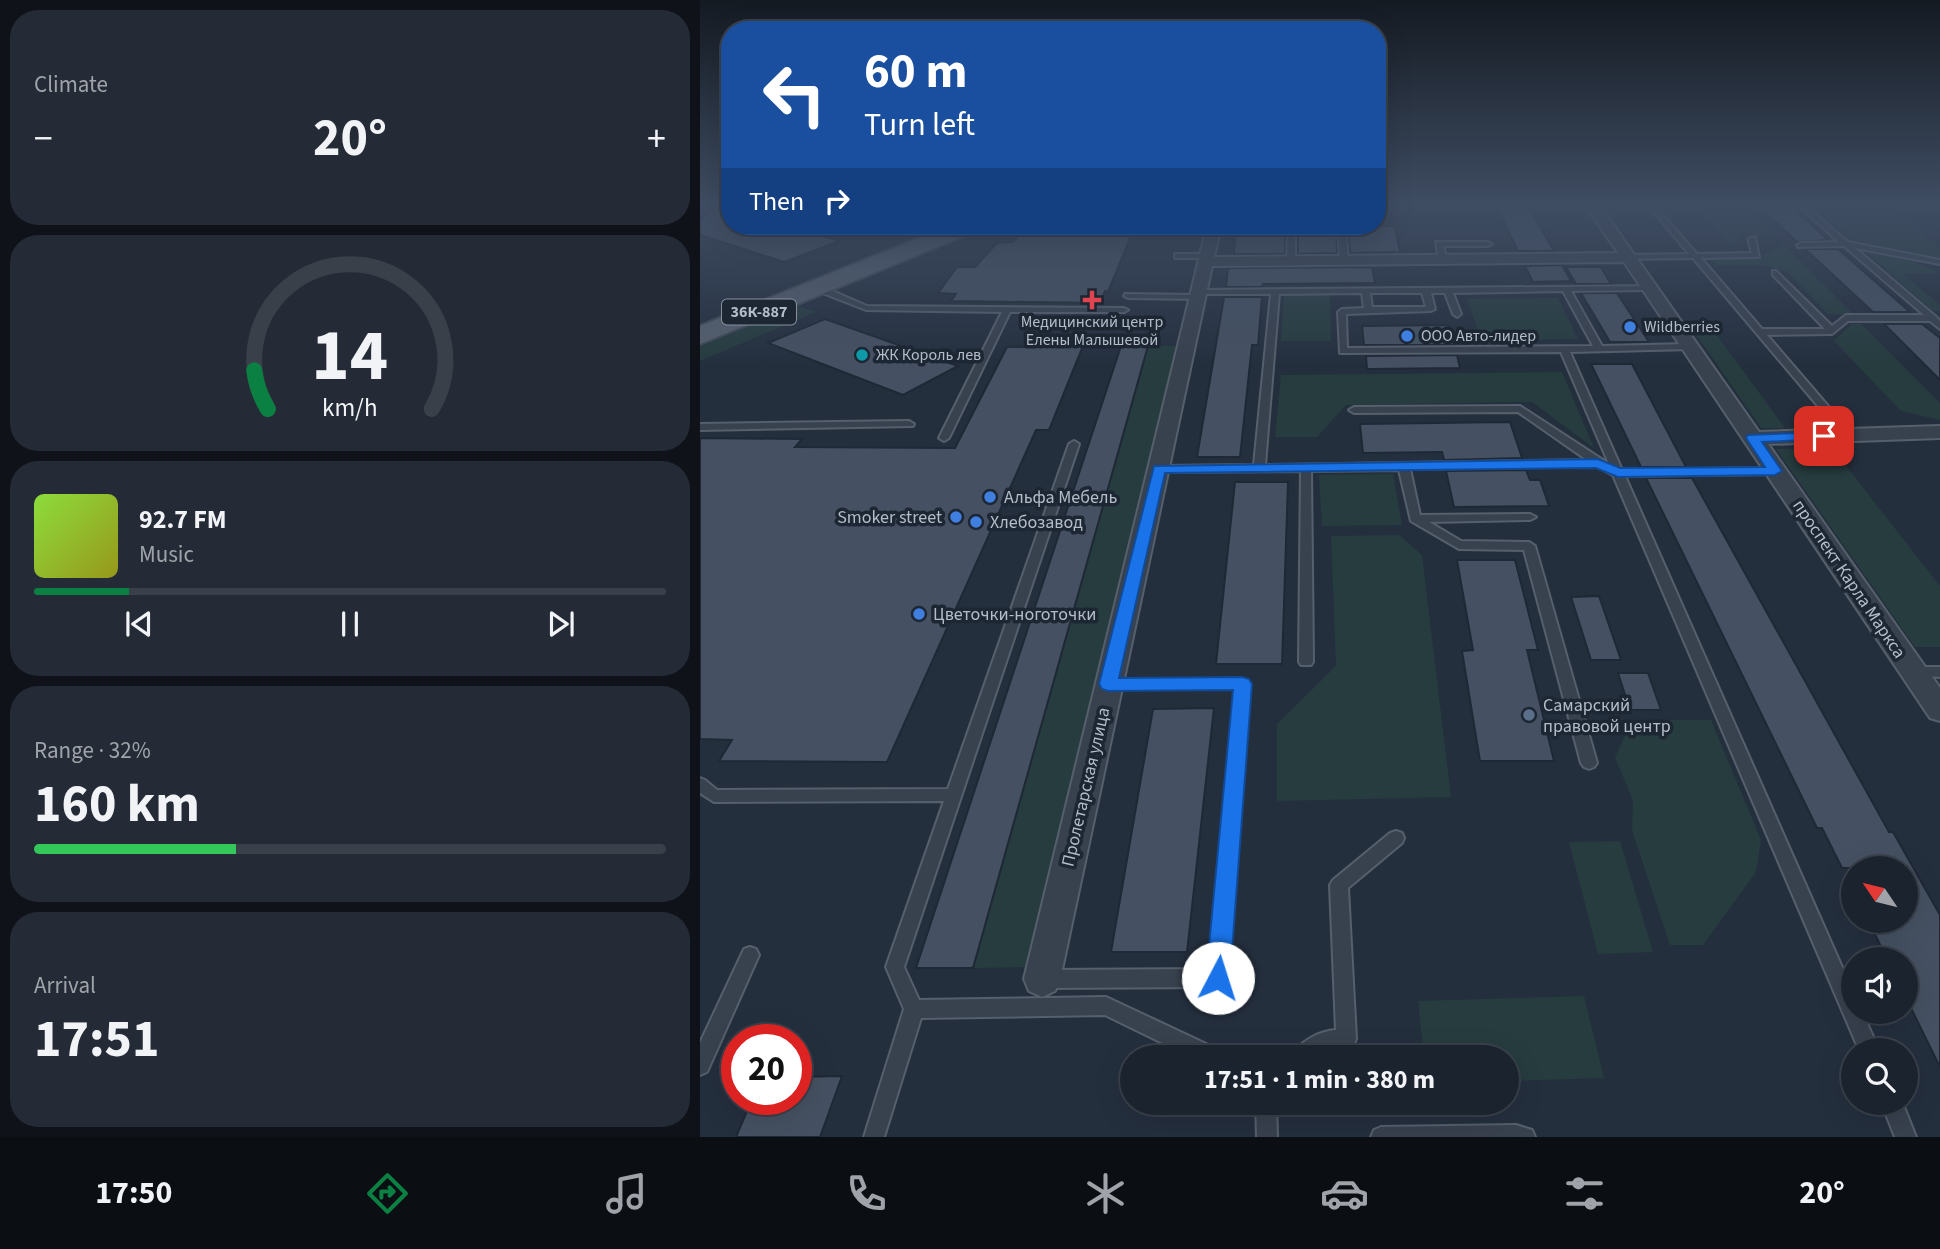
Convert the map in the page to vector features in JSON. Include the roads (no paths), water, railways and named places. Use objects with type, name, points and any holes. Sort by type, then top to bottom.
[{"type":"main road","name":"36К-887","points":[[700,336],[888,259]]},
{"type":"street","name":"Пролетарская улица","points":[[1042,979],[1207,259]]},
{"type":"street","points":[[1210,259],[1437,259]]},
{"type":"street","name":"проспект Карла Маркса","points":[[1628,259],[1940,710]]},
{"type":"street","points":[[1753,438],[1940,432]]},
{"type":"lane","points":[[1698,259],[1848,435]]},
{"type":"lane","points":[[1864,259],[1940,326]]},
{"type":"lane","points":[[1776,273],[1832,331]]},
{"type":"lane","points":[[818,288],[866,308],[1124,310]]},
{"type":"lane","points":[[1128,296],[1649,288]]},
{"type":"lane","points":[[1566,289],[1599,349]]},
{"type":"lane","points":[[1448,290],[1457,314]]},
{"type":"lane","points":[[1426,291],[1431,309],[1342,312],[1343,351],[1689,347]]},
{"type":"lane","points":[[1259,468],[1275,292]]},
{"type":"lane","points":[[1366,292],[1368,310]]},
{"type":"lane","points":[[944,438],[1007,310]]},
{"type":"lane","points":[[1760,332],[1832,331],[1846,318],[1932,318]]},
{"type":"lane","points":[[1564,349],[1864,1038]]},
{"type":"lane","points":[[1354,410],[1520,409],[1598,463],[1618,473],[1775,471]]},
{"type":"lane","points":[[700,427],[909,424]]},
{"type":"lane","points":[[874,1137],[914,1009],[895,967],[1074,444]]},
{"type":"lane","points":[[1159,469],[1598,463]]},
{"type":"lane","points":[[1404,467],[1415,519],[1459,545],[1530,546],[1588,763]]},
{"type":"lane","points":[[1306,468],[1306,663]]},
{"type":"lane","points":[[1415,519],[1530,517]]},
{"type":"lane","points":[[1913,672],[1940,672]]},
{"type":"lane","points":[[1042,979],[1218,978],[1242,684],[1108,684]]},
{"type":"lane","points":[[700,784],[715,796],[953,795]]},
{"type":"lane","points":[[1318,1045],[1325,1040],[1346,1040],[1339,885],[1396,838]]},
{"type":"lane","points":[[700,1065],[750,956]]},
{"type":"lane","points":[[914,1009],[1106,1006],[1187,1045]]},
{"type":"lane","points":[[1266,1115],[1267,1137]]},
{"type":"lane","points":[[1897,1115],[1906,1137]]},
{"type":"lane","points":[[1381,1137],[1525,1137]]},
{"type":"place","name":"Медицинский центр Елены Малышевой","points":[[1092,300]]},
{"type":"place","name":"Wildberries","points":[[1630,327]]},
{"type":"place","name":"ООО Авто-лидер","points":[[1407,336]]},
{"type":"place","name":"ЖК Король лев","points":[[862,355]]},
{"type":"place","name":"Альфа Мебель","points":[[990,497]]},
{"type":"place","name":"Smoker street","points":[[956,517]]},
{"type":"place","name":"Хлебозавод","points":[[976,522]]},
{"type":"place","name":"Цветочки-ноготочки","points":[[919,614]]},
{"type":"place","name":"Самарский правовой центр","points":[[1529,715]]}]
